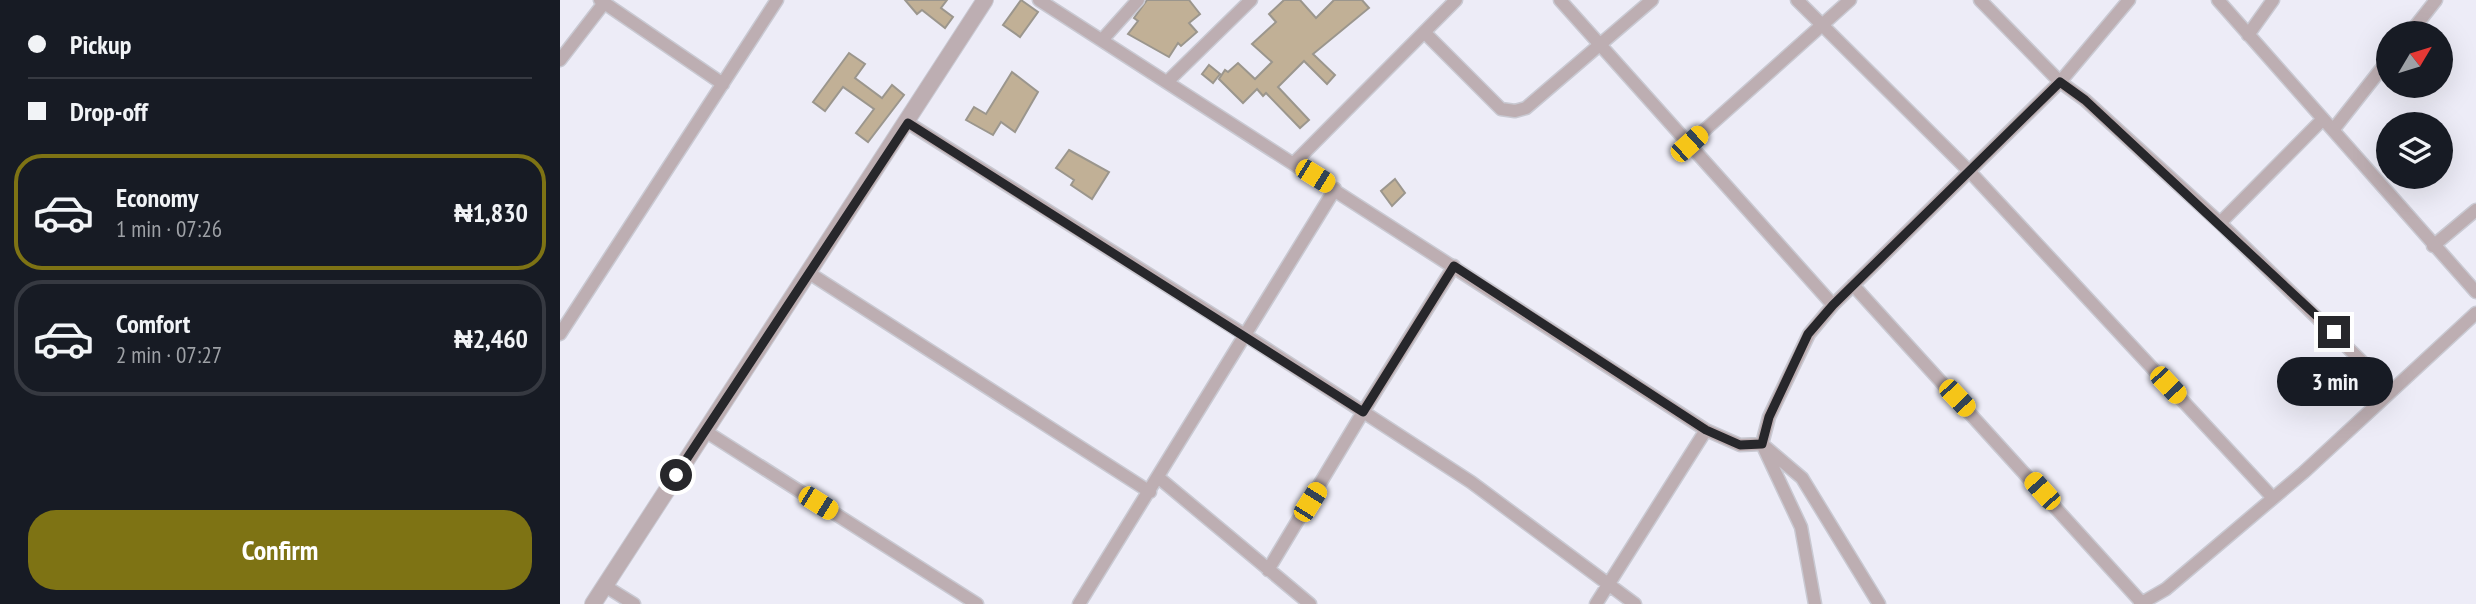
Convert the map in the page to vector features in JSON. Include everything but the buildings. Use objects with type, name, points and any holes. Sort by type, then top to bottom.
[{"type":"street","points":[[560,334],[777,0]]},
{"type":"street","points":[[593,604],[908,123],[985,0]]},
{"type":"street","points":[[1039,0],[1706,430],[1740,445],[1762,444],[1802,478],[1879,604]]},
{"type":"street","points":[[1101,40],[1138,0]]},
{"type":"street","points":[[1167,82],[1251,0]]},
{"type":"street","points":[[1294,163],[1456,0]]},
{"type":"street","points":[[1560,0],[1833,305]]},
{"type":"street","points":[[1423,33],[1501,109],[1515,111],[1526,108],[1652,0]]},
{"type":"street","points":[[1797,0],[1971,173],[2273,498]]},
{"type":"street","points":[[1689,144],[1850,0]]},
{"type":"street","points":[[1980,0],[2060,82],[2085,100],[2220,223],[2390,389]]},
{"type":"street","points":[[1815,604],[1801,527],[1762,444],[1769,417],[1808,334],[1853,285],[1971,173],[2060,82],[2129,0]]},
{"type":"street","points":[[2218,0],[2476,292]]},
{"type":"street","points":[[2248,35],[2273,0]]},
{"type":"street","points":[[2419,21],[2436,0]]},
{"type":"street","points":[[560,60],[602,1],[723,84]]},
{"type":"street","points":[[2333,130],[2376,75]]},
{"type":"street","points":[[2220,223],[2323,119]]},
{"type":"street","points":[[908,123],[1245,335],[1471,482],[1635,604]]},
{"type":"street","points":[[1079,604],[1335,189]]},
{"type":"street","points":[[2433,246],[2476,210]]},
{"type":"street","points":[[1268,570],[1454,266]]},
{"type":"street","points":[[809,273],[1150,492]]},
{"type":"street","points":[[1853,285],[2141,603],[2166,589],[2273,498],[2476,313]]},
{"type":"street","points":[[1596,604],[1706,430]]},
{"type":"street","points":[[705,431],[977,604]]},
{"type":"street","points":[[1159,478],[1310,604]]},
{"type":"street","points":[[604,586],[634,604]]},
{"type":"route","points":[[676,475],[908,123],[1363,412],[1454,266],[1706,430],[1740,445],[1762,444],[1769,417],[1808,334],[1833,305],[1971,173],[2060,82],[2085,100],[2220,223],[2334,332]]}]
